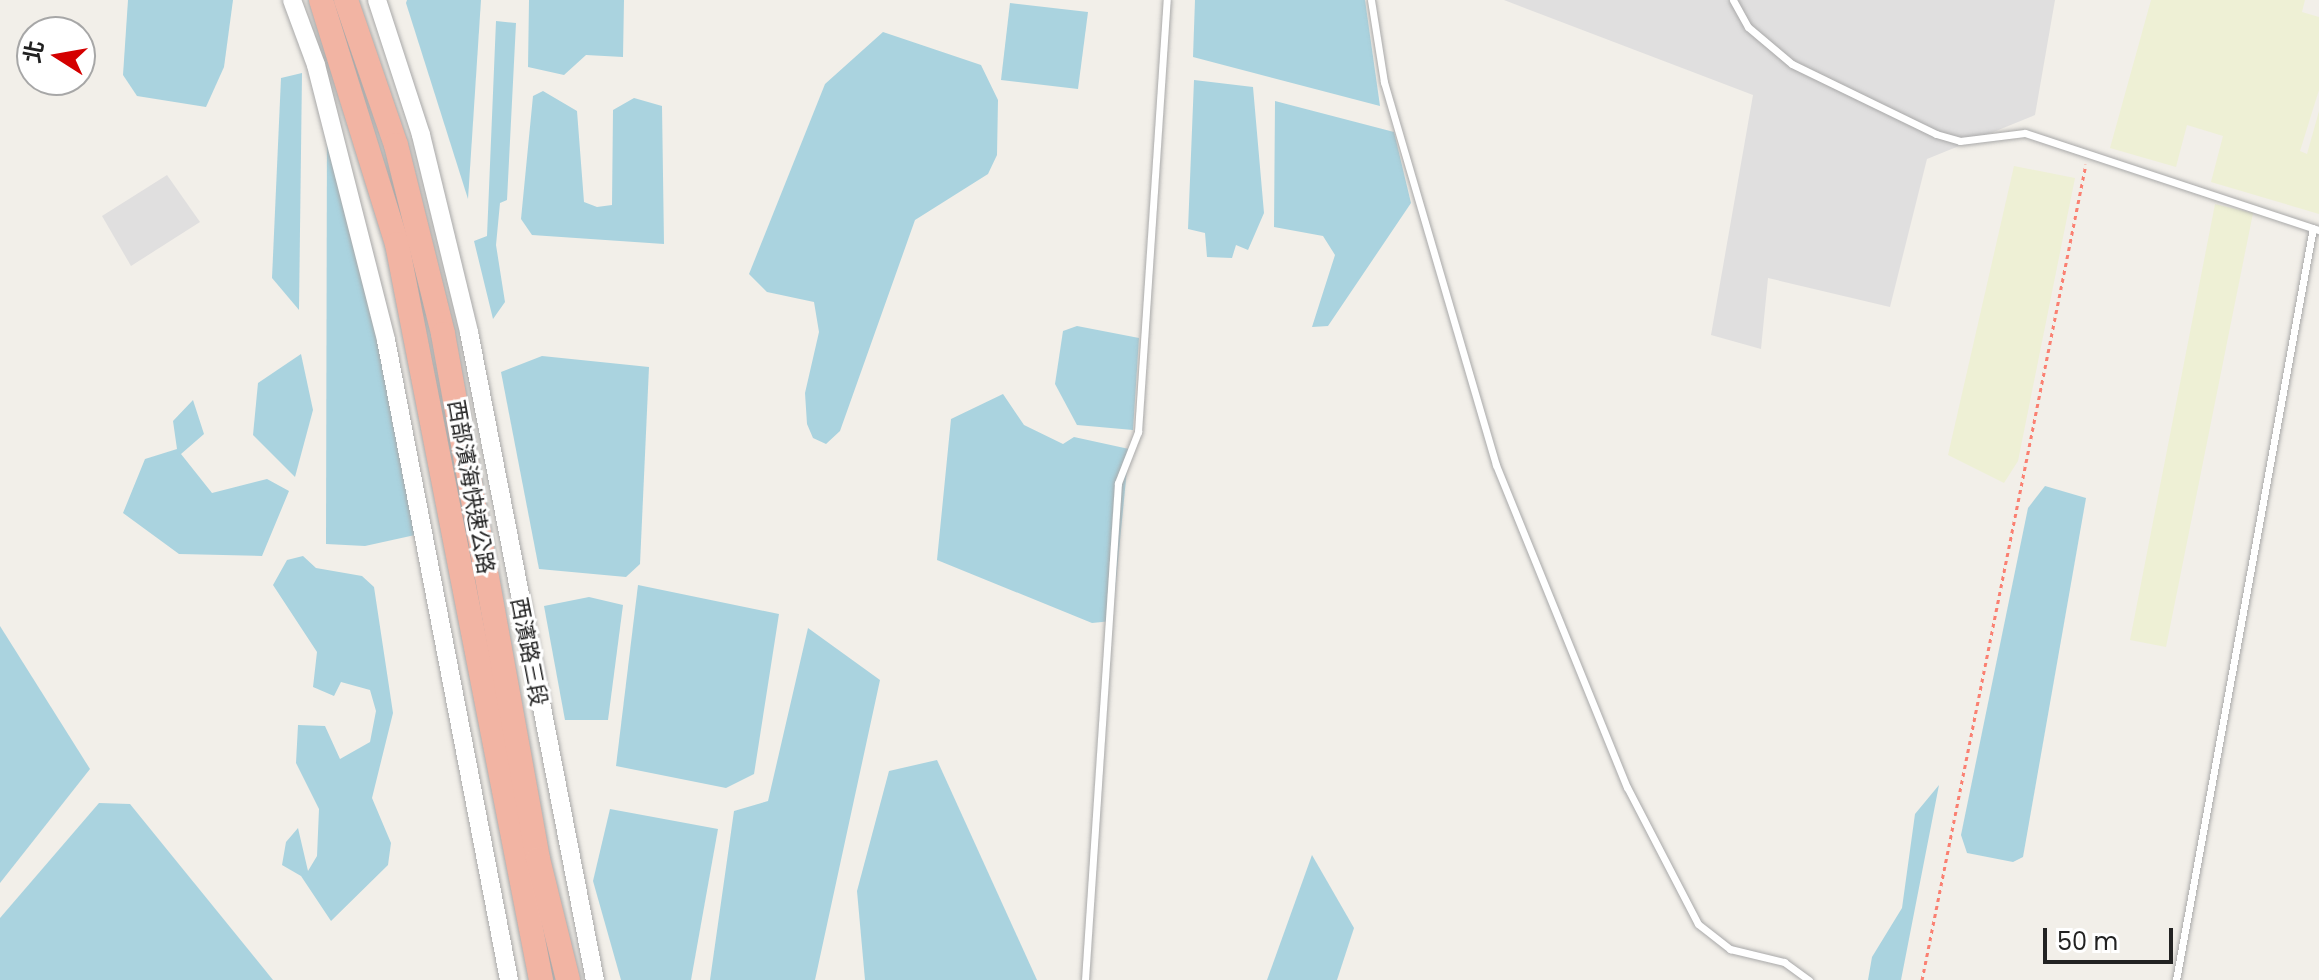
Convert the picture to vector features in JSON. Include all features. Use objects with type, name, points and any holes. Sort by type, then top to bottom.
[{"type":"highway","name":"西部濱海快速公路","points":[[321,0],[356,63],[443,334],[538,859],[568,980]]},
{"type":"highway","name":"西部濱海快速公路","points":[[346,0],[356,63],[416,329],[541,980]]},
{"type":"street","points":[[292,0],[316,65],[386,340],[509,980]]},
{"type":"street","name":"西濱路三段","points":[[377,0],[462,303],[595,980]]},
{"type":"lane","points":[[1085,980],[1118,483],[1138,432],[1167,0]]},
{"type":"lane","points":[[1371,0],[1384,82],[1496,465],[1627,787],[1698,924],[1730,949],[1784,962],[1809,980]]},
{"type":"lane","points":[[1733,0],[1748,27],[1792,64],[1936,134],[1960,141],[2025,133],[2087,157],[2316,229],[2176,980]]},
{"type":"path","points":[[1922,980],[2087,157]]},
{"type":"shaded area","points":[[1504,0],[2055,0],[2035,115],[1927,159],[1890,307],[1768,278],[1761,349],[1711,335],[1753,95]]},
{"type":"shaded area","points":[[167,175],[200,222],[131,266],[102,216]]},
{"type":"green space","points":[[2151,0],[2305,0],[2302,12],[2319,17],[2319,90],[2300,151],[2307,154],[2319,111],[2319,214],[2211,182],[2223,136],[2187,125],[2176,167],[2110,148]]},
{"type":"green space","points":[[2014,166],[2075,178],[2018,461],[2004,483],[1948,455]]},
{"type":"green space","points":[[2215,204],[2253,213],[2166,647],[2130,640]]},
{"type":"water","points":[[128,0],[233,0],[224,67],[206,107],[137,96],[123,75]]},
{"type":"water","points":[[407,0],[481,0],[468,199],[406,3]]},
{"type":"water","points":[[529,0],[624,0],[623,57],[586,55],[564,75],[528,67]]},
{"type":"water","points":[[1195,0],[1365,0],[1380,106],[1193,57]]},
{"type":"water","points":[[1010,3],[1088,12],[1078,89],[1001,80]]},
{"type":"water","points":[[496,21],[516,23],[507,200],[500,203],[496,245],[505,302],[493,319],[474,241],[487,236]]},
{"type":"water","points":[[883,32],[981,65],[998,100],[997,155],[988,174],[915,220],[840,431],[826,444],[813,438],[807,424],[805,393],[819,332],[814,302],[767,292],[749,274],[825,84]]},
{"type":"water","points":[[302,73],[299,310],[272,278],[281,78]]},
{"type":"water","points":[[1194,80],[1253,87],[1264,213],[1248,250],[1236,245],[1232,258],[1207,257],[1205,233],[1188,229]]},
{"type":"water","points":[[543,91],[577,111],[584,202],[597,207],[612,205],[613,110],[634,98],[662,106],[664,244],[532,235],[521,219],[533,96]]},
{"type":"water","points":[[1275,101],[1394,132],[1411,203],[1328,326],[1312,327],[1335,255],[1323,236],[1274,227]]},
{"type":"water","points":[[327,123],[341,136],[415,535],[365,546],[326,544]]},
{"type":"water","points":[[1077,326],[1139,338],[1133,430],[1077,425],[1055,384],[1063,331]]},
{"type":"water","points":[[301,354],[313,410],[295,477],[253,435],[258,383]]},
{"type":"water","points":[[542,356],[649,367],[640,564],[626,577],[539,569],[501,372]]},
{"type":"water","points":[[1003,394],[1024,425],[1063,444],[1074,437],[1129,449],[1112,621],[1092,623],[937,560],[951,419]]},
{"type":"water","points":[[193,400],[204,434],[181,454],[212,493],[267,479],[289,491],[262,556],[179,554],[123,513],[145,459],[177,449],[173,421]]},
{"type":"water","points":[[2045,486],[2086,498],[2023,857],[2013,862],[1967,853],[1961,835],[2028,508]]},
{"type":"water","points":[[303,556],[316,568],[362,576],[374,587],[393,713],[372,798],[391,843],[388,865],[331,921],[301,876],[282,865],[286,842],[298,828],[308,871],[317,856],[319,809],[296,763],[298,725],[325,726],[340,759],[370,742],[376,711],[370,690],[341,682],[334,696],[313,687],[317,652],[273,585],[287,560]]},
{"type":"water","points":[[638,585],[779,614],[754,774],[726,788],[616,766]]},
{"type":"water","points":[[589,597],[623,605],[608,720],[565,720],[544,606]]},
{"type":"water","points":[[0,626],[90,769],[0,883]]},
{"type":"water","points":[[808,628],[880,680],[815,980],[710,980],[734,811],[768,801]]},
{"type":"water","points":[[937,760],[1037,980],[865,980],[857,891],[889,771]]},
{"type":"water","points":[[1939,785],[1901,980],[1868,980],[1872,957],[1902,908],[1915,814]]},
{"type":"water","points":[[99,803],[130,804],[273,980],[0,980],[0,918]]},
{"type":"water","points":[[610,809],[718,829],[691,980],[621,980],[593,881]]},
{"type":"water","points":[[1312,855],[1354,928],[1337,980],[1267,980]]}]
